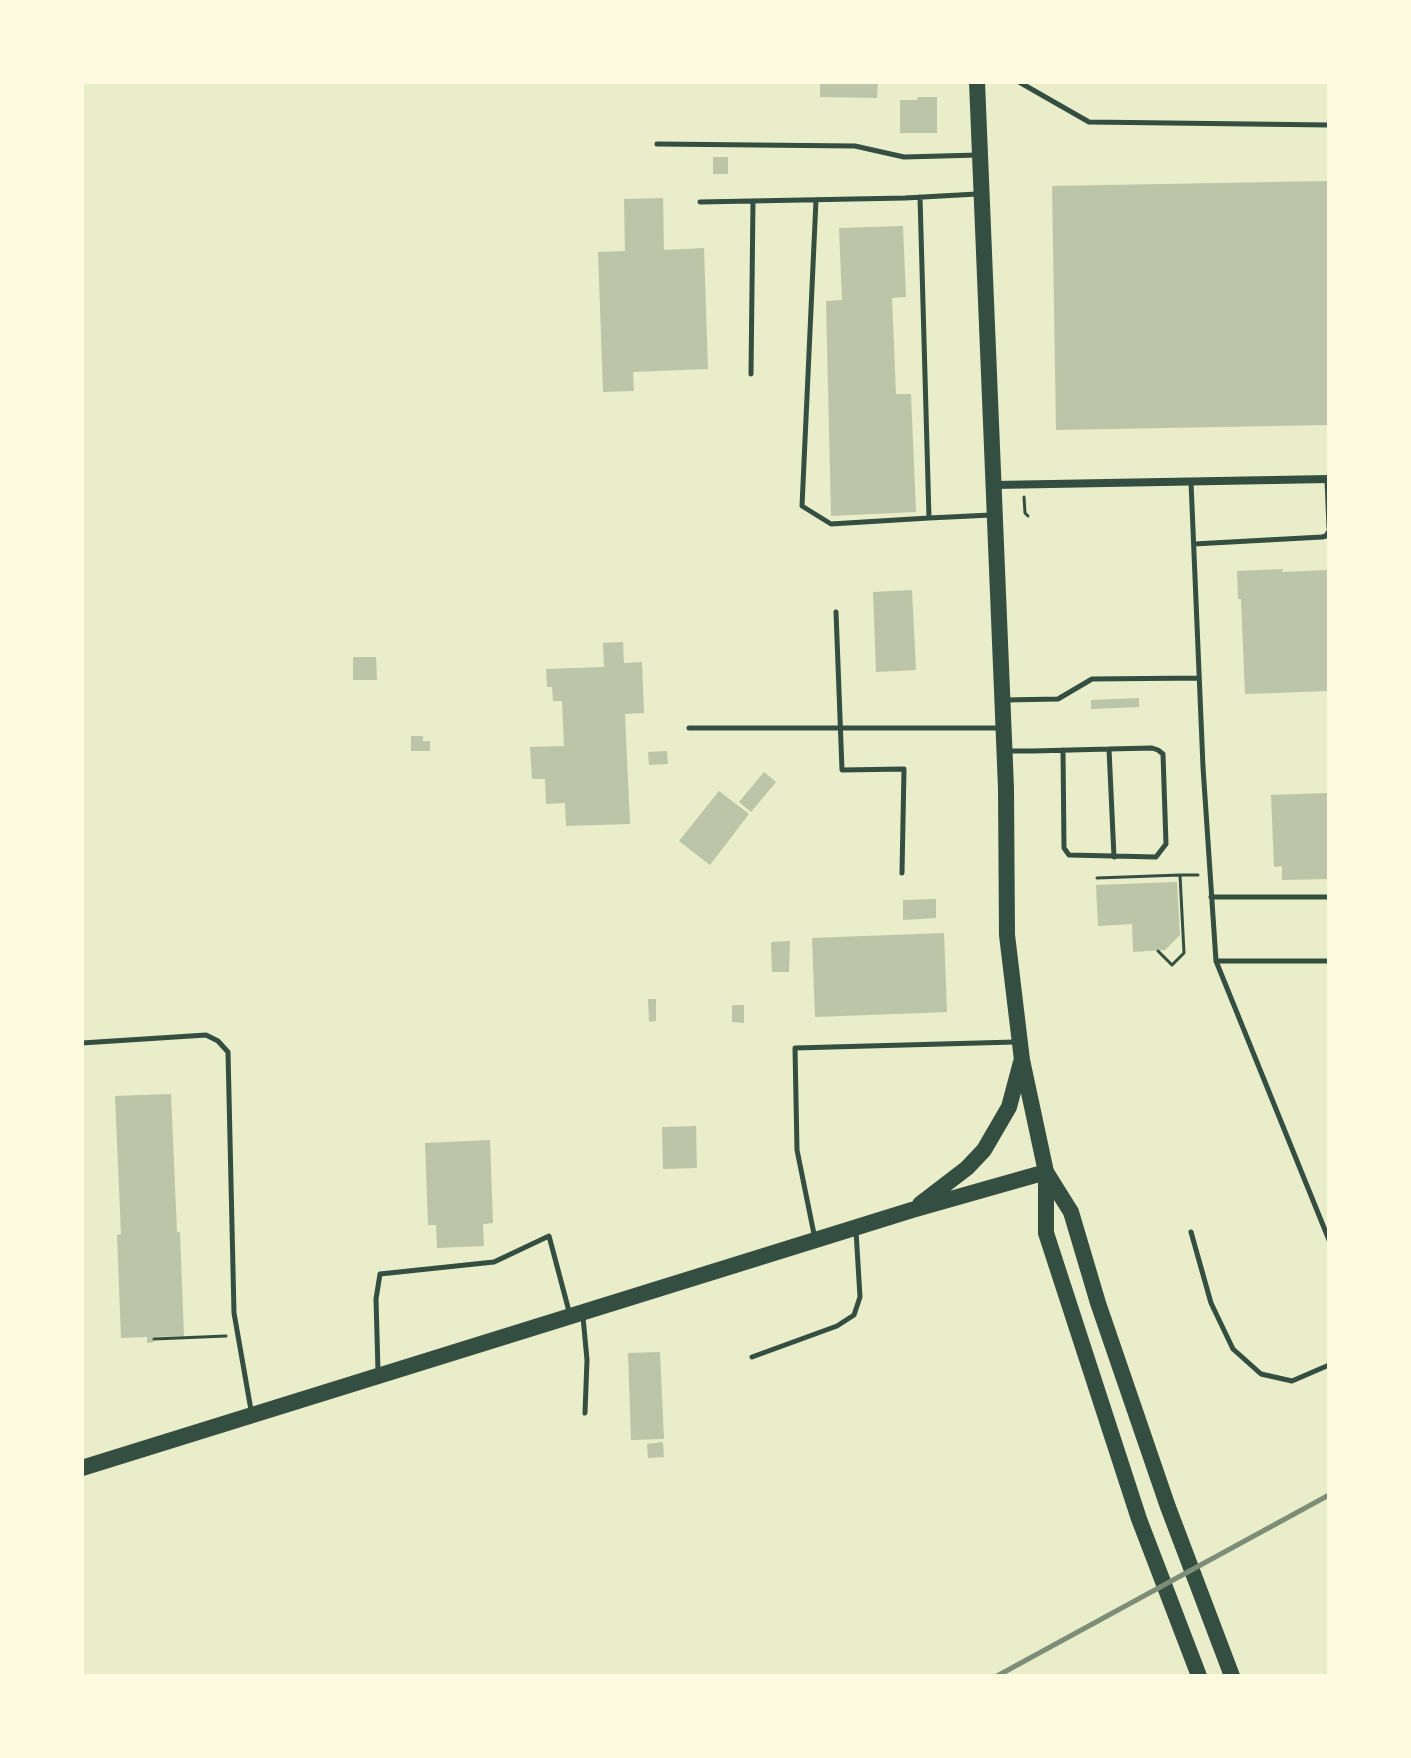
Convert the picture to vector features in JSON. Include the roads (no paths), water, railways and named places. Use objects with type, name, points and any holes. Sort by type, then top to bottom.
[{"type":"main road","points":[[977,82],[1005,751],[1007,935],[1022,1060],[1046,1172],[1046,1233],[1139,1519],[1197,1671]]},
{"type":"main road","points":[[912,1210],[967,1168],[984,1150],[1009,1107],[1022,1060]]},
{"type":"main road","points":[[82,1468],[856,1227],[1046,1172]]},
{"type":"main road","points":[[1046,1172],[1071,1212],[1098,1303],[1168,1507],[1232,1676]]},
{"type":"street","points":[[995,485],[1328,479]]},
{"type":"lane","points":[[1019,82],[1089,122],[1329,125]]},
{"type":"lane","points":[[657,144],[855,146],[904,157],[980,155]]},
{"type":"lane","points":[[700,202],[982,194]]},
{"type":"lane","points":[[920,197],[929,518]]},
{"type":"lane","points":[[816,200],[802,506],[831,524],[996,515]]},
{"type":"lane","points":[[751,374],[753,201]]},
{"type":"lane","points":[[1194,544],[1326,536],[1329,530],[1328,479]]},
{"type":"lane","points":[[1191,481],[1209,874],[1216,961],[1329,1240]]},
{"type":"lane","points":[[836,612],[842,770],[904,769],[902,873]]},
{"type":"lane","points":[[1003,700],[1058,699],[1092,679],[1199,678]]},
{"type":"lane","points":[[689,728],[1004,728]]},
{"type":"lane","points":[[1005,751],[1152,748],[1163,754],[1166,844],[1156,857],[1069,855],[1064,848],[1063,750]]},
{"type":"lane","points":[[1109,749],[1114,857]]},
{"type":"lane","points":[[1211,897],[1329,897]]},
{"type":"lane","points":[[1216,961],[1329,961]]},
{"type":"lane","points":[[82,1043],[206,1035],[218,1041],[228,1052],[234,1313],[252,1415]]},
{"type":"lane","points":[[815,1240],[797,1150],[795,1048],[1020,1042]]},
{"type":"lane","points":[[752,1357],[837,1326],[854,1315],[860,1297],[856,1227]]},
{"type":"lane","points":[[1191,1232],[1211,1303],[1233,1349],[1261,1374],[1292,1381],[1329,1365]]},
{"type":"lane","points":[[379,1376],[376,1299],[380,1274],[494,1262],[549,1236],[576,1314],[587,1360],[585,1413]]},
{"type":"railway","points":[[997,1676],[1329,1495]]}]
